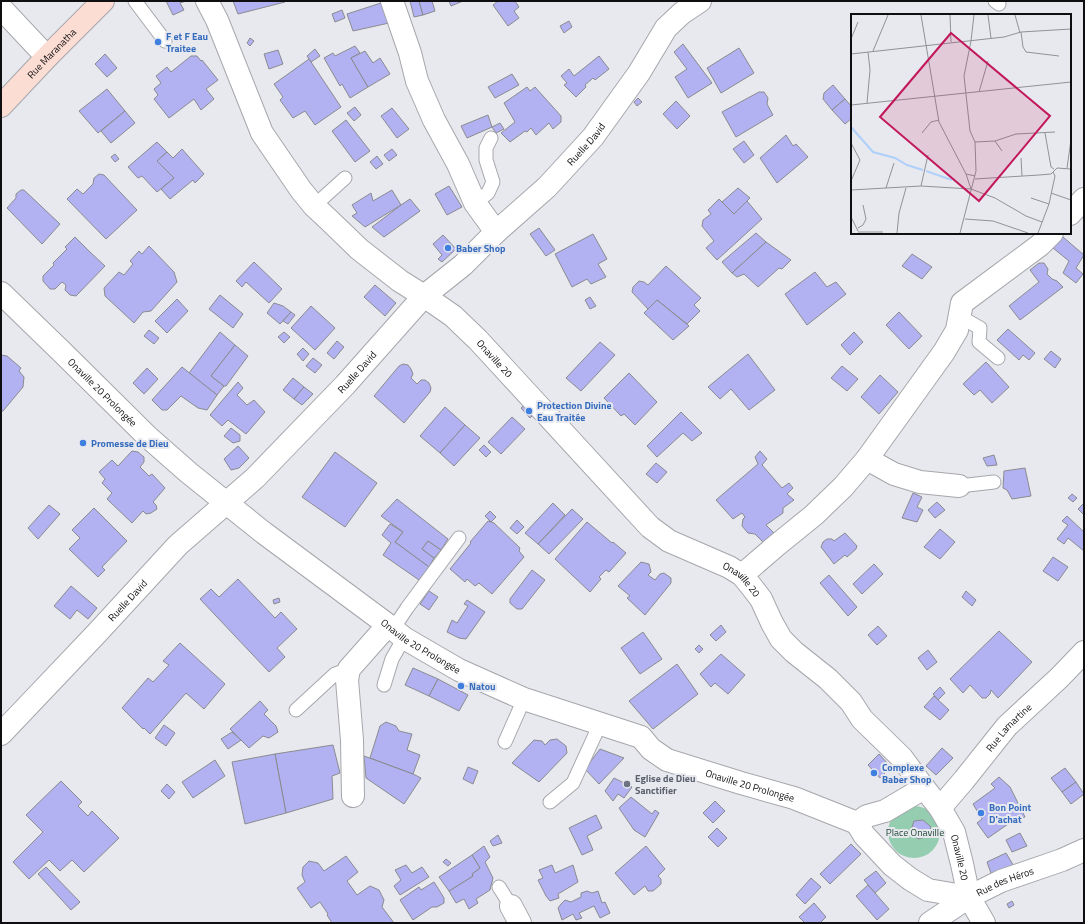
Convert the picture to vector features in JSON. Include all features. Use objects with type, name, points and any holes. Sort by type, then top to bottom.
[{"type":"street","name":"Rue Maranatha","points":[[1,106],[103,1]]},
{"type":"street","name":"Onaville 20","points":[[208,1],[262,133],[301,190],[314,206],[359,249],[400,282],[453,316],[478,340],[650,527],[669,541],[729,567],[742,575],[761,599],[781,639],[794,652],[828,679],[851,702],[862,719],[902,758],[940,808],[954,832],[969,897],[984,923]]},
{"type":"street","points":[[392,1],[410,53],[417,81],[434,120],[458,164],[475,203],[496,232]]},
{"type":"street","name":"Ruelle David","points":[[1,734],[178,545],[255,478],[345,385],[424,296],[463,265],[496,232],[547,187],[593,137],[639,73],[666,28],[682,13],[700,1]]},
{"type":"street","points":[[1,8],[47,57]]},
{"type":"street","points":[[1071,213],[1084,199]]},
{"type":"street","points":[[742,575],[814,516],[843,487],[867,459],[944,352],[957,330],[962,303],[1040,246],[1051,234]]},
{"type":"street","name":"Onaville 20 Prolongée","points":[[1,293],[148,437],[189,473],[395,631],[459,670],[524,699],[641,737],[651,749],[667,760],[740,784],[794,798],[857,823]]},
{"type":"street","points":[[867,459],[894,474],[920,482],[959,486]]},
{"type":"street","points":[[353,796],[352,740],[347,680],[349,669],[395,631]]},
{"type":"street","name":"Rue Lamartine","points":[[940,808],[1007,726],[1059,678],[1084,652]]},
{"type":"street","points":[[924,788],[885,811],[867,816],[857,823],[864,835],[887,860],[910,879],[928,890],[969,897]]},
{"type":"street","name":"Rue des Héros","points":[[930,923],[969,897],[1001,882],[1062,860],[1084,850]]},
{"type":"lane","points":[[135,1],[166,41]]},
{"type":"lane","points":[[475,203],[488,193],[493,182],[486,160],[486,148],[492,138]]},
{"type":"lane","points":[[314,206],[345,178]]},
{"type":"lane","points":[[959,316],[980,328],[979,342],[998,358]]},
{"type":"lane","points":[[959,486],[994,482]]},
{"type":"lane","points":[[384,685],[392,659],[395,631],[407,608],[459,538]]},
{"type":"lane","points":[[296,710],[335,674],[349,669]]},
{"type":"lane","points":[[505,742],[524,699]]},
{"type":"lane","points":[[550,802],[573,783],[600,724]]},
{"type":"lane","points":[[499,888],[516,914]]},
{"type":"green space","name":"Place Onaville","points":[[909,806],[919,806],[928,810],[936,818],[940,827],[940,837],[936,846],[928,854],[919,858],[909,858],[900,854],[892,846],[888,837],[888,827],[892,818],[900,810]]},
{"type":"building","points":[[166,1],[186,1],[180,3],[184,10],[173,15]]},
{"type":"building","points":[[233,1],[284,1],[285,2],[238,14]]},
{"type":"building","points":[[410,1],[419,1],[423,15],[414,17]]},
{"type":"building","points":[[419,1],[432,1],[435,11],[423,15]]},
{"type":"building","points":[[449,1],[463,1],[451,6]]},
{"type":"building","points":[[498,1],[515,1],[519,7],[514,11],[519,18],[508,26],[493,5]]},
{"type":"building","points":[[384,2],[389,23],[353,31],[347,14]]},
{"type":"building","points":[[342,10],[345,18],[335,22],[332,14]]},
{"type":"building","points":[[569,21],[572,27],[564,33],[560,26]]},
{"type":"building","points":[[250,38],[254,41],[250,46],[247,43]]},
{"type":"building","points":[[683,44],[712,83],[688,98],[675,77],[687,69],[674,52]]},
{"type":"building","points":[[355,46],[360,53],[351,58],[368,87],[350,98],[342,84],[340,86],[324,58],[333,53],[335,56]]},
{"type":"building","points":[[739,48],[754,73],[721,93],[707,68]]},
{"type":"building","points":[[315,49],[320,56],[311,62],[307,56]]},
{"type":"building","points":[[278,50],[283,64],[269,69],[264,54]]},
{"type":"building","points":[[365,51],[373,63],[380,58],[390,74],[368,87],[351,58]]},
{"type":"building","points":[[105,54],[117,68],[107,77],[95,64]]},
{"type":"building","points":[[191,56],[197,56],[201,61],[202,60],[218,80],[206,89],[214,99],[201,110],[194,99],[169,118],[154,99],[158,95],[154,89],[161,83],[156,76],[167,67],[171,72]]},
{"type":"building","points":[[599,56],[609,69],[595,80],[593,78],[585,85],[586,87],[576,97],[564,85],[567,83],[561,76],[569,69],[574,76]]},
{"type":"building","points":[[309,59],[341,107],[315,125],[305,111],[293,118],[280,100],[283,97],[274,84]]},
{"type":"building","points":[[512,74],[519,85],[495,98],[488,87]]},
{"type":"building","points":[[833,85],[845,99],[832,110],[823,99],[824,93]]},
{"type":"building","points":[[527,87],[530,91],[535,87],[561,116],[561,122],[553,129],[549,123],[536,135],[531,128],[510,142],[501,133],[515,122],[504,103]]},
{"type":"building","points":[[107,89],[125,111],[98,133],[79,111]]},
{"type":"building","points":[[759,92],[764,92],[768,98],[767,104],[773,115],[736,137],[722,112]]},
{"type":"building","points":[[638,98],[642,102],[637,106],[634,102]]},
{"type":"building","points":[[845,99],[851,106],[851,119],[845,124],[832,110]]},
{"type":"building","points":[[676,101],[690,116],[677,129],[663,114]]},
{"type":"building","points":[[355,107],[361,115],[354,121],[347,113]]},
{"type":"building","points":[[392,108],[409,129],[397,138],[381,116]]},
{"type":"building","points":[[125,111],[135,123],[111,143],[101,131]]},
{"type":"building","points":[[488,115],[492,127],[467,138],[461,126]]},
{"type":"building","points":[[346,120],[370,151],[355,162],[332,131]]},
{"type":"building","points":[[500,123],[504,129],[496,133],[492,127]]},
{"type":"building","points":[[786,135],[793,146],[796,144],[808,157],[777,183],[760,158]]},
{"type":"building","points":[[744,141],[754,155],[744,163],[733,149]]},
{"type":"building","points":[[157,142],[167,152],[157,161],[174,178],[157,192],[142,176],[138,178],[128,167]]},
{"type":"building","points":[[182,149],[204,174],[195,183],[193,180],[170,199],[161,189],[174,178],[157,161],[167,152],[173,158]]},
{"type":"building","points":[[392,149],[397,155],[389,161],[384,155]]},
{"type":"building","points":[[115,154],[119,159],[115,162],[111,157]]},
{"type":"building","points":[[377,156],[383,164],[376,169],[370,162]]},
{"type":"building","points":[[99,174],[104,175],[137,210],[106,239],[67,199],[77,189],[83,194],[93,184],[94,178]]},
{"type":"building","points":[[449,186],[462,207],[447,215],[435,194]]},
{"type":"building","points":[[738,188],[750,198],[734,214],[722,202]]},
{"type":"building","points":[[21,190],[24,190],[60,224],[42,244],[7,208],[16,198],[16,194]]},
{"type":"building","points":[[392,190],[401,205],[365,227],[352,216],[357,213],[352,205],[371,193],[373,201]]},
{"type":"building","points":[[410,199],[420,211],[384,237],[372,227],[401,205]]},
{"type":"building","points":[[719,199],[734,214],[747,201],[762,219],[717,260],[706,248],[714,241],[702,226],[703,220],[711,214],[708,210]]},
{"type":"building","points":[[539,228],[555,250],[546,256],[530,234]]},
{"type":"building","points":[[756,233],[766,242],[732,273],[722,262]]},
{"type":"building","points":[[593,234],[607,259],[598,264],[606,277],[591,284],[587,279],[572,287],[555,254]]},
{"type":"building","points":[[443,235],[456,249],[442,262],[438,259],[442,255],[433,244]]},
{"type":"building","points":[[75,237],[105,266],[76,296],[70,295],[65,290],[66,285],[62,282],[55,289],[50,289],[43,281],[43,276],[54,265],[53,263],[67,249],[65,247]]},
{"type":"building","points":[[1063,237],[1084,255],[1076,268],[1083,274],[1076,283],[1063,273],[1069,261],[1053,248]]},
{"type":"building","points":[[766,242],[791,260],[782,269],[779,268],[758,287],[744,274],[737,277],[732,273]]},
{"type":"building","points":[[149,246],[174,272],[177,282],[151,311],[143,312],[134,323],[105,296],[104,288],[119,272],[124,275],[133,264],[130,261],[139,251],[142,254]]},
{"type":"building","points":[[912,254],[932,267],[922,279],[902,266]]},
{"type":"building","points":[[254,262],[282,289],[269,303],[246,282],[242,287],[236,281]]},
{"type":"building","points":[[1039,263],[1044,263],[1048,269],[1047,274],[1063,287],[1020,320],[1009,306],[1039,282],[1030,270]]},
{"type":"building","points":[[666,266],[701,298],[694,305],[700,311],[687,324],[657,300],[648,309],[632,292],[633,287],[639,281],[648,285]]},
{"type":"building","points":[[815,272],[827,287],[836,282],[846,294],[807,325],[785,294]]},
{"type":"building","points":[[375,285],[396,303],[385,316],[364,297]]},
{"type":"building","points":[[220,295],[243,314],[233,328],[209,309]]},
{"type":"building","points":[[590,297],[596,306],[590,309],[585,300]]},
{"type":"building","points":[[177,299],[188,311],[167,333],[155,321]]},
{"type":"building","points":[[657,300],[689,326],[673,340],[644,313]]},
{"type":"building","points":[[274,303],[283,306],[291,312],[280,324],[267,313]]},
{"type":"building","points":[[311,306],[335,328],[315,350],[291,328]]},
{"type":"building","points":[[291,312],[295,315],[288,324],[283,321]]},
{"type":"building","points":[[899,312],[922,336],[909,349],[886,325]]},
{"type":"building","points":[[1008,329],[1035,353],[1029,360],[1023,355],[1019,360],[997,340]]},
{"type":"building","points":[[149,330],[159,338],[154,344],[144,336]]},
{"type":"building","points":[[220,332],[235,345],[211,376],[224,386],[217,395],[189,373]]},
{"type":"building","points":[[284,332],[290,337],[284,343],[278,337]]},
{"type":"building","points":[[854,332],[863,342],[850,355],[841,345]]},
{"type":"building","points":[[337,341],[344,347],[334,359],[327,353]]},
{"type":"building","points":[[600,342],[615,355],[581,391],[566,378]]},
{"type":"building","points":[[235,345],[248,356],[226,386],[224,386],[211,376]]},
{"type":"building","points":[[303,348],[309,354],[303,361],[297,354]]},
{"type":"building","points":[[1051,351],[1061,359],[1055,368],[1044,359]]},
{"type":"building","points":[[748,354],[775,390],[749,410],[731,389],[720,399],[708,387]]},
{"type":"building","points":[[1,355],[7,356],[21,368],[19,371],[24,377],[23,387],[3,411],[1,411]]},
{"type":"building","points":[[313,358],[322,365],[315,373],[306,366]]},
{"type":"building","points":[[986,362],[1009,387],[992,403],[980,390],[974,395],[963,384]]},
{"type":"building","points":[[403,364],[408,365],[411,369],[413,374],[411,378],[417,384],[421,380],[425,380],[429,383],[431,388],[430,392],[404,423],[374,396],[399,366]]},
{"type":"building","points":[[842,366],[858,379],[847,391],[831,378]]},
{"type":"building","points":[[182,367],[217,395],[207,410],[198,408],[181,396],[167,410],[162,410],[152,400]]},
{"type":"building","points":[[147,368],[158,379],[144,394],[133,383]]},
{"type":"building","points":[[629,373],[657,402],[635,425],[624,414],[621,416],[604,398]]},
{"type":"building","points":[[880,375],[898,392],[879,414],[861,397]]},
{"type":"building","points":[[293,378],[304,387],[294,399],[283,390]]},
{"type":"building","points":[[238,382],[243,388],[237,395],[247,405],[254,400],[265,412],[246,434],[228,420],[222,426],[210,415]]},
{"type":"building","points":[[304,387],[313,394],[302,405],[294,399]]},
{"type":"building","points":[[527,402],[536,412],[530,418],[521,408]]},
{"type":"building","points":[[445,407],[465,425],[440,453],[420,436]]},
{"type":"building","points":[[681,412],[702,433],[692,441],[683,433],[657,457],[647,446]]},
{"type":"building","points":[[512,417],[525,429],[501,454],[488,442]]},
{"type":"building","points":[[465,425],[480,438],[454,466],[440,453]]},
{"type":"building","points":[[231,428],[240,435],[240,441],[233,443],[224,436]]},
{"type":"building","points":[[484,445],[491,452],[486,457],[479,450]]},
{"type":"building","points":[[238,446],[249,458],[239,468],[231,470],[224,459]]},
{"type":"building","points":[[132,451],[138,452],[144,457],[144,462],[140,467],[149,476],[152,474],[165,488],[153,502],[157,509],[146,514],[143,511],[132,523],[107,499],[112,493],[102,483],[105,479],[99,472],[112,460],[118,466]]},
{"type":"building","points":[[760,451],[767,459],[762,465],[782,488],[789,483],[793,488],[787,494],[794,500],[783,508],[783,513],[766,525],[774,533],[763,542],[755,534],[748,533],[742,526],[743,519],[745,517],[742,513],[733,519],[716,500],[758,464],[755,457]]},
{"type":"building","points":[[335,452],[377,483],[345,527],[302,497]]},
{"type":"building","points":[[994,455],[997,465],[987,466],[983,458]]},
{"type":"building","points":[[656,463],[667,472],[657,483],[646,474]]},
{"type":"building","points":[[1025,468],[1031,496],[1012,499],[1007,490],[1003,488],[1004,471]]},
{"type":"building","points":[[913,493],[922,497],[917,507],[923,510],[917,522],[902,518]]},
{"type":"building","points":[[1072,494],[1077,498],[1073,502],[1068,498]]},
{"type":"building","points":[[397,499],[448,539],[441,550],[428,541],[422,549],[434,558],[429,567],[395,542],[403,532],[381,516]]},
{"type":"building","points":[[937,502],[945,510],[935,518],[928,510]]},
{"type":"building","points":[[553,503],[565,515],[538,544],[525,533]]},
{"type":"building","points":[[1084,503],[1084,515],[1078,509]]},
{"type":"building","points":[[49,505],[60,514],[38,539],[28,528]]},
{"type":"building","points":[[94,508],[127,541],[102,567],[105,570],[98,577],[69,549],[80,538],[72,530]]},
{"type":"building","points":[[572,509],[583,519],[549,554],[538,544]]},
{"type":"building","points":[[490,511],[496,517],[491,522],[485,516]]},
{"type":"building","points":[[1067,516],[1084,532],[1084,551],[1068,538],[1064,544],[1057,539],[1068,525],[1062,521]]},
{"type":"building","points":[[517,520],[524,527],[517,534],[510,528]]},
{"type":"building","points":[[488,521],[494,523],[520,548],[519,551],[524,557],[492,594],[479,583],[475,586],[467,579],[465,582],[450,569]]},
{"type":"building","points":[[587,522],[626,553],[609,572],[606,570],[599,577],[601,579],[590,592],[555,559]]},
{"type":"building","points":[[390,524],[403,532],[395,542],[429,567],[419,580],[383,555],[391,543],[382,535]]},
{"type":"building","points":[[940,529],[955,542],[940,559],[924,547]]},
{"type":"building","points":[[845,533],[857,546],[856,549],[847,557],[845,555],[834,564],[821,547],[823,542],[827,539],[832,539],[834,541]]},
{"type":"building","points":[[428,541],[441,550],[434,558],[422,549]]},
{"type":"building","points":[[1053,557],[1068,567],[1058,581],[1043,571]]},
{"type":"building","points":[[641,562],[649,564],[651,572],[648,575],[655,580],[660,574],[664,573],[671,578],[671,583],[645,615],[627,598],[630,596],[618,586]]},
{"type":"building","points":[[874,564],[883,574],[862,594],[853,584]]},
{"type":"building","points":[[532,570],[545,580],[522,609],[517,609],[510,603],[510,599]]},
{"type":"building","points":[[829,575],[857,607],[848,616],[820,583]]},
{"type":"building","points":[[238,579],[275,618],[281,612],[297,629],[277,648],[285,657],[269,672],[200,599],[211,589],[219,597]]},
{"type":"building","points":[[71,586],[97,608],[88,619],[77,610],[70,619],[54,606]]},
{"type":"building","points":[[429,591],[438,597],[429,610],[420,604]]},
{"type":"building","points":[[966,591],[976,600],[972,606],[962,597]]},
{"type":"building","points":[[279,598],[280,602],[274,604],[273,600]]},
{"type":"building","points":[[467,600],[485,612],[466,639],[459,638],[447,632],[452,620],[457,623],[468,606],[464,604]]},
{"type":"building","points":[[721,625],[726,632],[716,641],[710,635]]},
{"type":"building","points":[[878,626],[887,636],[877,645],[868,635]]},
{"type":"building","points":[[999,631],[1032,662],[998,698],[991,690],[990,694],[986,698],[982,698],[970,685],[963,693],[950,679]]},
{"type":"building","points":[[643,632],[662,659],[640,674],[621,648]]},
{"type":"building","points":[[180,643],[225,684],[204,709],[186,693],[150,734],[122,708],[148,678],[153,682],[169,665],[163,661]]},
{"type":"building","points":[[699,645],[703,649],[699,653],[695,649]]},
{"type":"building","points":[[928,650],[937,662],[927,670],[918,658]]},
{"type":"building","points":[[721,654],[745,675],[728,694],[715,683],[711,687],[700,674]]},
{"type":"building","points":[[677,664],[698,694],[653,729],[629,701]]},
{"type":"building","points":[[413,668],[438,679],[429,696],[405,685]]},
{"type":"building","points":[[438,679],[468,695],[459,711],[429,696]]},
{"type":"building","points":[[940,687],[945,693],[938,700],[933,694]]},
{"type":"building","points":[[934,696],[949,710],[940,720],[924,707]]},
{"type":"building","points":[[260,701],[268,710],[264,714],[276,726],[278,732],[269,738],[263,736],[249,748],[230,729]]},
{"type":"building","points":[[386,722],[396,726],[399,731],[412,734],[407,750],[420,755],[413,774],[370,758],[380,726]]},
{"type":"building","points":[[164,725],[175,733],[166,746],[155,738]]},
{"type":"building","points":[[232,732],[241,740],[228,749],[221,739]]},
{"type":"building","points":[[557,739],[566,746],[567,753],[539,782],[512,763],[534,740],[542,741],[545,745],[550,740]]},
{"type":"building","points":[[333,745],[340,773],[332,776],[333,799],[286,813],[275,754]]},
{"type":"building","points":[[942,748],[953,758],[936,775],[926,766]]},
{"type":"building","points":[[600,749],[624,758],[599,784],[585,769]]},
{"type":"building","points":[[275,754],[286,813],[245,824],[232,762]]},
{"type":"building","points":[[879,754],[891,767],[880,778],[868,765]]},
{"type":"building","points":[[364,756],[421,778],[404,804],[366,778]]},
{"type":"building","points":[[215,760],[225,776],[193,798],[182,782]]},
{"type":"building","points":[[468,767],[478,771],[473,784],[463,779]]},
{"type":"building","points":[[1065,768],[1076,782],[1062,792],[1051,778]]},
{"type":"building","points":[[999,777],[1010,787],[1025,817],[1011,822],[988,838],[977,823],[982,819],[973,804],[995,788],[991,784]]},
{"type":"building","points":[[614,778],[632,787],[624,798],[618,794],[613,801],[605,791]]},
{"type":"building","points":[[61,781],[82,802],[78,806],[88,816],[92,811],[119,838],[84,872],[72,860],[60,871],[49,860],[29,879],[13,862],[43,832],[26,815]]},
{"type":"building","points":[[1076,782],[1084,794],[1071,804],[1062,792]]},
{"type":"building","points":[[167,784],[175,792],[169,799],[161,791]]},
{"type":"building","points":[[631,797],[652,814],[655,810],[659,813],[645,837],[634,830],[619,808]]},
{"type":"building","points":[[715,801],[725,811],[713,823],[703,813]]},
{"type":"building","points":[[596,815],[602,828],[587,836],[593,850],[582,855],[569,828]]},
{"type":"building","points":[[923,820],[931,827],[928,836],[918,839],[911,830],[914,821]]},
{"type":"building","points":[[717,828],[727,838],[718,847],[708,837]]},
{"type":"building","points":[[1020,833],[1027,846],[1012,852],[1006,840]]},
{"type":"building","points":[[498,835],[502,843],[493,846],[490,841]]},
{"type":"building","points":[[851,844],[861,854],[830,884],[820,874]]},
{"type":"building","points":[[484,846],[490,857],[485,862],[493,878],[490,890],[476,899],[478,903],[469,909],[464,899],[456,903],[449,891],[473,876],[472,874],[480,868],[472,855]]},
{"type":"building","points":[[646,846],[665,869],[658,876],[661,879],[661,884],[653,891],[648,891],[645,886],[634,895],[615,873]]},
{"type":"building","points":[[1006,853],[1015,868],[992,876],[987,862]]},
{"type":"building","points":[[472,855],[480,868],[472,874],[473,876],[449,891],[439,877]]},
{"type":"building","points":[[346,856],[358,872],[347,881],[357,895],[370,886],[379,890],[384,900],[382,907],[394,923],[332,923],[320,902],[311,908],[297,888],[305,882],[302,875],[303,867],[309,861],[318,863],[324,871]]},
{"type":"building","points":[[446,859],[451,863],[448,866],[443,862]]},
{"type":"building","points":[[406,865],[412,873],[422,867],[429,877],[400,895],[394,886],[401,880],[395,870]]},
{"type":"building","points":[[552,865],[555,873],[573,865],[578,882],[558,894],[559,898],[550,901],[538,880],[543,878],[539,870]]},
{"type":"building","points":[[46,867],[80,902],[71,910],[38,874]]},
{"type":"building","points":[[876,871],[886,883],[875,893],[864,880]]},
{"type":"building","points":[[811,878],[821,887],[805,904],[796,895]]},
{"type":"building","points":[[434,882],[444,898],[444,903],[437,907],[432,907],[413,920],[400,900],[419,887],[421,890]]},
{"type":"building","points":[[868,885],[889,909],[877,920],[856,896]]},
{"type":"building","points":[[587,891],[592,893],[598,891],[602,903],[605,902],[610,913],[600,918],[594,906],[579,913],[582,918],[576,920],[573,914],[562,920],[558,908],[561,904],[565,900],[571,902],[581,897],[581,893]]},
{"type":"building","points":[[1012,901],[1014,905],[1009,908],[1007,904]]},
{"type":"building","points":[[814,903],[826,917],[820,923],[805,923],[799,917]]},
{"type":"place","name":"F et F Eau Traitee","points":[[158,42]]},
{"type":"place","name":"Baber Shop","points":[[448,248]]},
{"type":"place","name":"Protection Divine Eau Traitée","points":[[529,411]]},
{"type":"place","name":"Promesse de Dieu","points":[[83,443]]},
{"type":"place","name":"Natou","points":[[461,686]]},
{"type":"place","name":"Complexe Baber Shop","points":[[874,773]]},
{"type":"place","name":"Eglise de Dieu Sanctifier","points":[[627,784]]},
{"type":"place","name":"Bon Point D'achat","points":[[981,813]]}]
